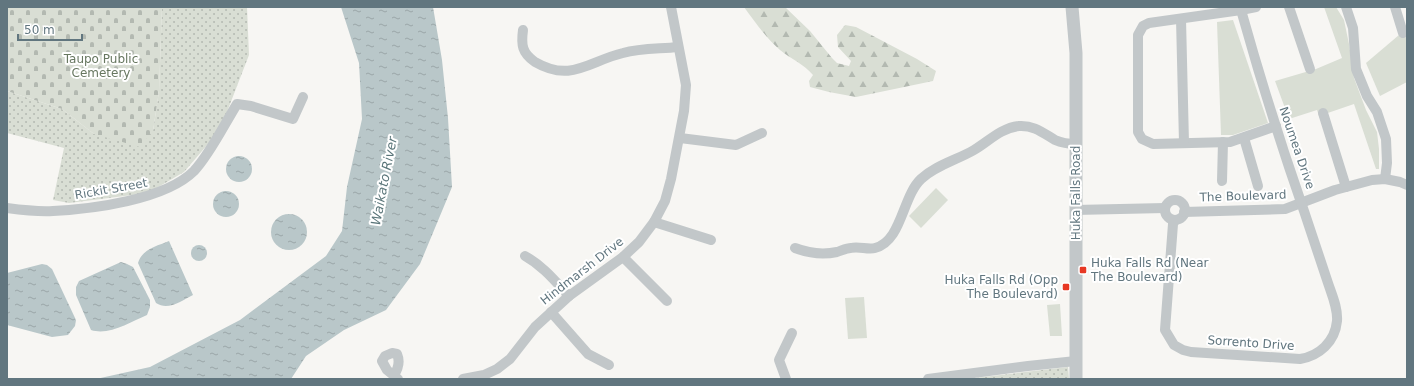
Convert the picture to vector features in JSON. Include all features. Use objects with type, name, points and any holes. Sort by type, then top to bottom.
[{"type":"street","name":"Hindmarsh Drive","points":[[463,379],[484,375],[497,369],[510,359],[535,327],[569,296],[624,257],[639,242],[654,222],[664,201],[671,179],[684,111],[686,85],[671,7]]},
{"type":"street","name":"Huka Falls Road","points":[[1072,7],[1076,53],[1076,379]]},
{"type":"street","points":[[1256,7],[1148,23],[1143,26],[1138,35],[1138,132],[1142,139],[1153,144],[1230,142],[1276,126]]},
{"type":"street","points":[[1289,7],[1310,69]]},
{"type":"street","points":[[1346,7],[1353,28],[1356,69],[1367,96],[1377,112],[1386,139],[1387,157],[1385,179]]},
{"type":"street","points":[[1395,7],[1403,32]]},
{"type":"street","name":"Noumea Drive","points":[[1241,10],[1262,86],[1302,204],[1346,187],[1372,180],[1385,179],[1407,185]]},
{"type":"street","points":[[1181,19],[1184,143]]},
{"type":"street","points":[[523,30],[522,46],[529,57],[548,69],[559,71],[584,67],[624,52],[678,47]]},
{"type":"street","name":"Rickit Street","points":[[7,208],[52,211],[97,206],[147,197],[167,189],[193,171],[202,160],[237,104],[251,106],[293,120],[304,97]]},
{"type":"street","points":[[1322,114],[1346,187]]},
{"type":"street","points":[[795,248],[802,251],[824,254],[851,248],[875,249],[886,243],[893,235],[911,195],[920,180],[931,172],[974,150],[1006,129],[1019,126],[1031,126],[1066,144],[1076,144]]},
{"type":"street","points":[[680,138],[736,145],[762,133]]},
{"type":"street","points":[[1244,138],[1258,186]]},
{"type":"street","points":[[1222,181],[1223,142]]},
{"type":"street","name":"The Boulevard","points":[[1076,210],[1165,208],[1169,202],[1175,200],[1181,203],[1184,208],[1184,212],[1181,217],[1175,220]]},
{"type":"street","name":"The Boulevard","points":[[1184,212],[1285,209],[1302,204]]},
{"type":"street","name":"Sorrento Drive","points":[[1175,220],[1173,224],[1165,330],[1174,345],[1191,352],[1300,359],[1308,358],[1315,355],[1327,345],[1335,330],[1337,313],[1302,204]]},
{"type":"street","points":[[1165,208],[1168,217],[1175,220]]},
{"type":"street","points":[[654,222],[711,240]]},
{"type":"street","points":[[525,256],[536,262],[569,296]]},
{"type":"street","points":[[624,257],[667,301]]},
{"type":"street","points":[[551,312],[588,354],[609,365]]},
{"type":"street","points":[[786,379],[779,360],[792,333]]},
{"type":"street","points":[[928,379],[1076,361]]},
{"type":"green space","name":"Taupo Public Cemetery","points":[[7,7],[162,7],[159,91],[153,131],[140,147],[94,134],[62,109],[7,91]]},
{"type":"green space","points":[[162,7],[247,7],[249,55],[220,130],[184,172],[148,193],[69,203],[53,200],[64,148],[7,133],[7,91],[62,109],[94,134],[153,131],[159,91]]},
{"type":"green space","points":[[744,7],[785,7],[810,31],[837,63],[849,66],[851,61],[838,47],[837,35],[845,25],[856,27],[917,59],[936,71],[933,81],[856,97],[810,87],[809,81],[813,75],[775,45],[761,30]]},
{"type":"green space","points":[[1324,7],[1336,7],[1344,20],[1354,78],[1366,110],[1377,132],[1379,169],[1376,169],[1354,104],[1319,116],[1317,110],[1289,119],[1275,81],[1316,69],[1342,58]]},
{"type":"green space","points":[[1233,20],[1268,123],[1233,135],[1221,135],[1217,22]]},
{"type":"green space","points":[[1407,34],[1407,82],[1380,96],[1366,63],[1399,35]]},
{"type":"green space","points":[[936,188],[948,200],[921,228],[909,216]]},
{"type":"green space","points":[[864,297],[867,338],[848,339],[845,298]]},
{"type":"green space","points":[[1060,304],[1062,336],[1050,336],[1047,305]]},
{"type":"green space","points":[[1068,367],[1069,379],[966,379]]},
{"type":"water","name":"Waikato River","points":[[341,7],[433,7],[442,60],[448,118],[452,187],[420,264],[386,310],[344,330],[306,356],[291,379],[96,379],[150,367],[240,320],[326,256],[342,231],[347,187],[362,119],[359,63]]},
{"type":"water","points":[[239,156],[248,160],[252,169],[248,178],[239,182],[230,178],[226,169],[230,160]]},
{"type":"water","points":[[226,191],[235,195],[239,204],[235,213],[226,217],[217,213],[213,204],[217,195]]},
{"type":"water","points":[[293,214],[302,219],[306,225],[306,239],[302,245],[293,250],[285,250],[276,245],[272,239],[271,228],[276,219],[282,215]]},
{"type":"water","points":[[169,241],[193,295],[170,306],[165,306],[156,303],[138,263],[146,251]]},
{"type":"water","points":[[199,245],[206,250],[207,253],[202,260],[199,261],[192,256],[191,253],[196,246]]},
{"type":"water","points":[[121,262],[133,267],[150,300],[150,307],[147,315],[112,330],[91,330],[76,295],[76,287],[79,281]]},
{"type":"water","points":[[42,264],[47,265],[52,269],[76,320],[75,326],[68,335],[52,337],[7,325],[7,273]]},
{"type":"place","name":"Huka Falls Rd (Near The Boulevard)","points":[[1083,270]]},
{"type":"place","name":"Huka Falls Rd (Opp The Boulevard)","points":[[1066,287]]}]
